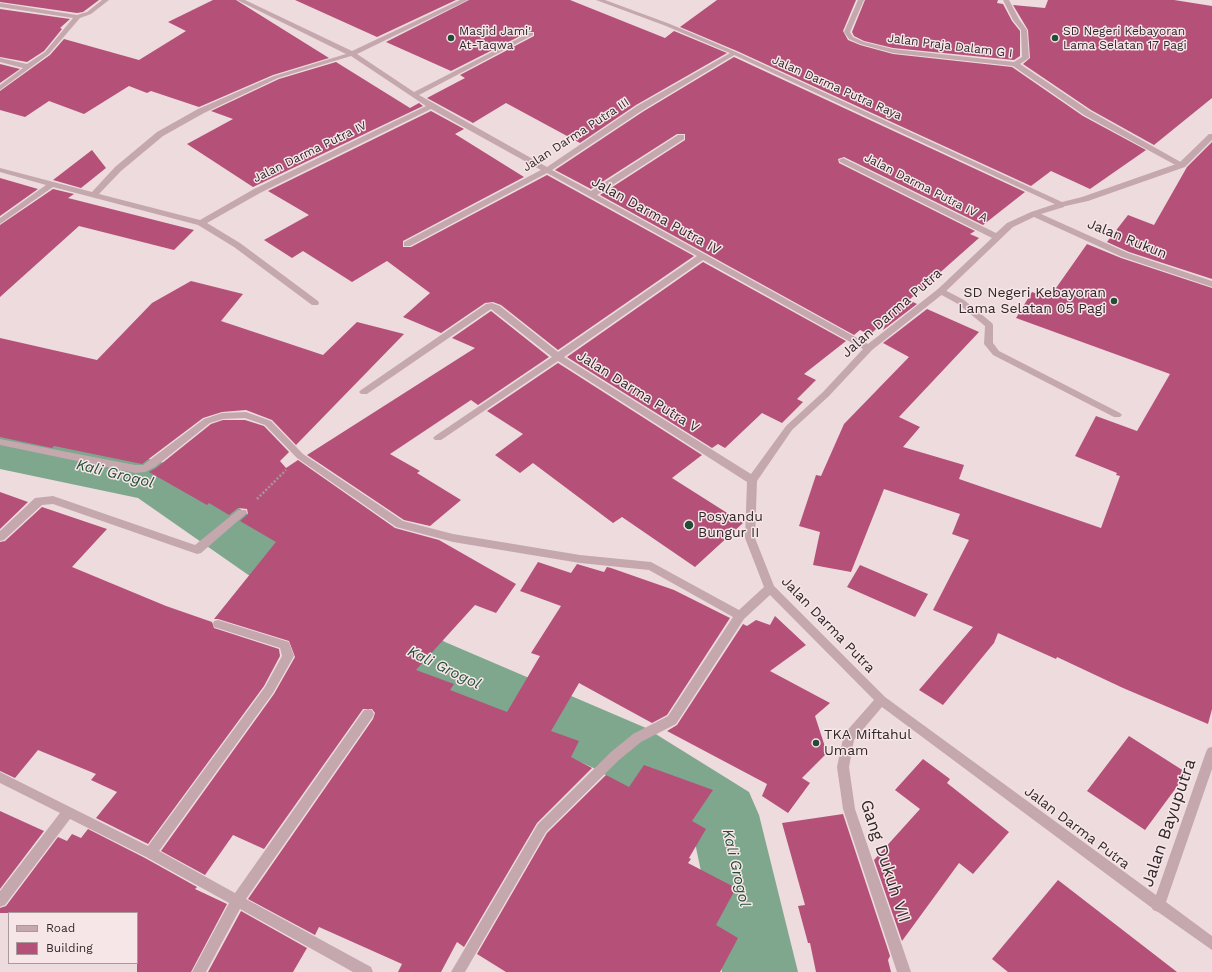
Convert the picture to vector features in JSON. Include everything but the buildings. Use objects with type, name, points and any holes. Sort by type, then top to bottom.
[{"type":"street","points":[[0,5],[78,17],[89,13],[106,0]]},
{"type":"street","name":"Jalan Darma Putra IV","points":[[240,0],[352,54],[431,106],[869,348]]},
{"type":"street","points":[[93,196],[118,169],[160,134],[201,111],[276,76],[352,54],[465,0]]},
{"type":"street","name":"Jalan Darma Putra Raya","points":[[599,0],[668,25],[734,53],[1061,205]]},
{"type":"street","name":"Jalan Praja Dalam G I","points":[[861,0],[848,32],[851,38],[862,43],[893,51],[1015,64],[1087,113],[1182,165]]},
{"type":"street","points":[[1006,0],[1016,20],[1024,30],[1026,58],[1015,64]]},
{"type":"street","points":[[0,88],[47,53],[78,17]]},
{"type":"street","points":[[413,95],[531,34]]},
{"type":"street","name":"Jalan Darma Putra III","points":[[407,244],[546,170],[640,108],[734,53]]},
{"type":"street","points":[[0,60],[29,67]]},
{"type":"street","name":"Jalan Darma Putra IV","points":[[201,223],[256,192],[431,106]]},
{"type":"street","points":[[1182,165],[1212,136]]},
{"type":"street","points":[[591,195],[681,137]]},
{"type":"street","name":"Jalan Darma Putra IV A","points":[[844,160],[997,237]]},
{"type":"street","name":"Jalan Darma Putra","points":[[1182,165],[1085,199],[1034,214],[1010,225],[941,291],[869,348],[826,394],[789,428],[752,480],[750,538],[770,588],[881,700],[1158,906],[1212,944]]},
{"type":"street","points":[[0,170],[93,196],[201,223],[237,245],[315,303]]},
{"type":"street","points":[[0,222],[52,184]]},
{"type":"street","name":"Jalan Rukun","points":[[1034,214],[1125,255],[1212,284]]},
{"type":"street","name":"Jalan Darma Putra V","points":[[703,256],[558,357],[752,480]]},
{"type":"street","points":[[941,291],[961,302],[989,325],[988,344],[996,353],[1117,415]]},
{"type":"street","points":[[364,392],[486,307],[497,308],[558,357],[438,438]]},
{"type":"street","points":[[0,442],[135,469],[145,468],[207,421],[222,416],[246,414],[268,423],[300,456],[400,524],[453,538],[580,559],[651,566],[740,616]]},
{"type":"street","points":[[0,537],[39,501],[53,500],[197,550],[242,513]]},
{"type":"street","points":[[458,972],[542,828],[615,756],[637,738],[672,720],[740,616],[770,588]]},
{"type":"street","points":[[150,853],[269,690],[288,656],[285,645],[218,624]]},
{"type":"street","name":"Gang Dukuh VII","points":[[881,700],[848,738],[843,767],[849,809],[904,972]]},
{"type":"street","points":[[199,972],[238,900],[368,714]]},
{"type":"street","name":"Jalan Bayuputra","points":[[1158,906],[1212,752]]},
{"type":"street","points":[[0,777],[150,853],[238,900],[366,972]]},
{"type":"street","points":[[0,901],[68,812]]},
{"type":"path","points":[[242,513],[300,456]]},
{"type":"waterway","name":"Kali Grogol","points":[[0,449],[154,481],[422,661],[622,749],[724,815],[760,972]]},
{"type":"place","name":"Masjid Jami' At-Taqwa","points":[[451,38]]},
{"type":"place","name":"SD Negeri Kebayoran Lama Selatan 17 Pagi","points":[[1055,38]]},
{"type":"place","name":"SD Negeri Kebayoran Lama Selatan 05 Pagi","points":[[1114,301]]},
{"type":"place","name":"Posyandu Bungur II","points":[[689,525]]},
{"type":"place","name":"TKA Miftahul Umam","points":[[816,743]]}]
